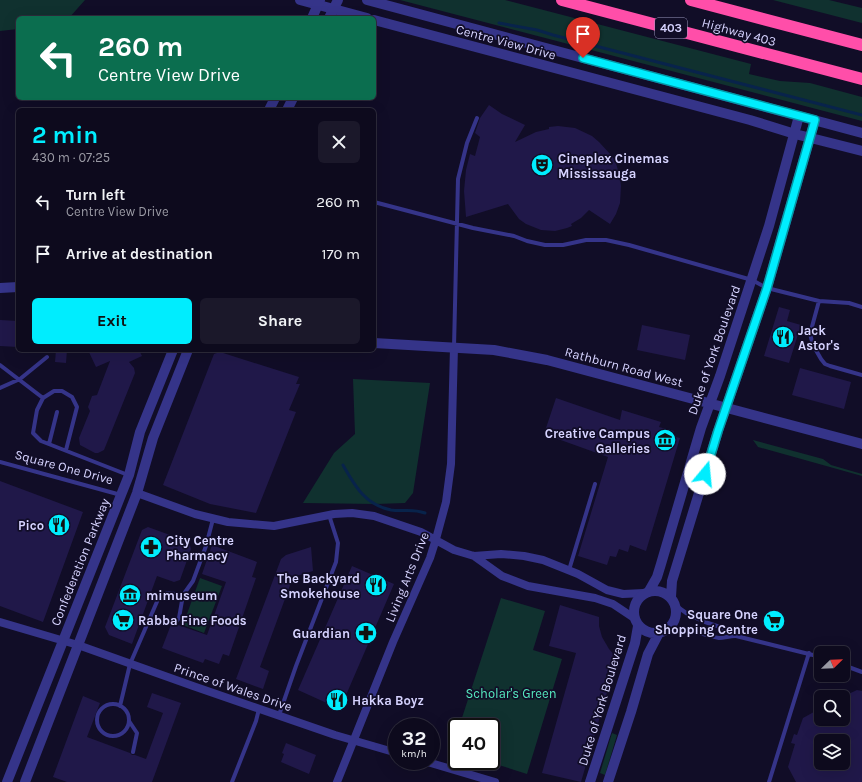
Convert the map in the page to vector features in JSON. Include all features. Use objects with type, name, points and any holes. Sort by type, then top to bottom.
[{"type":"highway","name":"Highway 403","points":[[562,0],[862,79]]},
{"type":"highway","name":"Highway 403","points":[[691,0],[862,45]]},
{"type":"street","points":[[300,0],[360,16]]},
{"type":"street","points":[[313,16],[320,0]]},
{"type":"street","points":[[330,16],[338,0]]},
{"type":"street","name":"Centre View Drive","points":[[368,0],[862,133]]},
{"type":"street","name":"Centre View Drive","points":[[376,21],[743,118],[794,134],[862,151]]},
{"type":"street","name":"Duke of York Boulevard","points":[[647,592],[657,577],[701,428],[752,280],[769,226],[799,116]]},
{"type":"street","points":[[608,782],[648,654],[663,631],[672,624],[675,618],[672,581],[726,407],[767,288],[815,120]]},
{"type":"street","points":[[0,288],[16,287]]},
{"type":"street","name":"Rathburn Road West","points":[[376,343],[494,350],[547,360],[862,444]]},
{"type":"street","name":"Living Arts Drive","points":[[337,782],[393,642],[430,558],[436,540],[446,502],[451,464],[454,347]]},
{"type":"street","name":"Confederation Parkway","points":[[7,782],[129,475],[140,432],[171,352]]},
{"type":"street","name":"Confederation Parkway","points":[[25,782],[137,493],[153,438],[187,352]]},
{"type":"street","points":[[137,493],[195,514],[228,522],[274,526],[291,524],[329,515],[352,513],[374,516],[421,532],[454,550],[474,556],[502,576],[528,586],[595,598],[614,604],[636,622],[644,631],[651,633],[663,631]]},
{"type":"street","points":[[474,556],[501,554],[524,556],[546,561],[569,570],[607,590],[623,594],[657,590],[665,593],[673,601]]},
{"type":"street","points":[[636,622],[633,611],[634,604],[638,598],[647,592]]},
{"type":"street","name":"Prince of Wales Drive","points":[[0,622],[63,640],[353,741],[388,751]]},
{"type":"street","name":"Duke of York Boulevard","points":[[590,782],[635,643],[636,622]]},
{"type":"street","points":[[440,766],[494,782]]},
{"type":"lane","points":[[454,347],[458,179],[467,143],[477,118]]},
{"type":"lane","points":[[376,203],[545,245],[563,245],[586,240],[606,240],[629,245],[752,280],[767,288],[819,301],[862,307]]},
{"type":"lane","points":[[819,301],[810,334],[813,345],[821,359],[824,364],[862,375]]},
{"type":"lane","points":[[0,388],[20,379],[47,357]]},
{"type":"lane","points":[[0,365],[44,398]]},
{"type":"lane","points":[[66,450],[76,407],[72,397],[62,391],[54,391],[44,398],[37,410],[33,433],[48,444],[129,475]]},
{"type":"lane","points":[[48,444],[57,412]]},
{"type":"lane","name":"Square One Drive","points":[[0,462],[121,495]]},
{"type":"lane","points":[[569,570],[595,484]]},
{"type":"lane","points":[[279,715],[336,562],[338,543],[329,515]]},
{"type":"lane","points":[[175,623],[179,618],[182,596],[193,581],[206,546],[213,519]]},
{"type":"lane","points":[[120,706],[130,664],[158,597],[167,593],[182,596]]},
{"type":"lane","points":[[673,601],[690,615],[723,628],[736,636],[814,655]]},
{"type":"lane","points":[[663,631],[675,628],[721,638],[736,636]]},
{"type":"lane","points":[[769,782],[809,653]]},
{"type":"lane","points":[[850,668],[862,672]]},
{"type":"lane","points":[[129,721],[127,728],[119,735],[108,735],[99,728],[97,718],[102,708],[111,704],[120,706],[125,710],[129,721],[137,733],[134,752]]},
{"type":"lane","points":[[232,782],[260,708]]},
{"type":"green space","points":[[0,0],[85,0],[71,16],[16,16],[16,29],[0,31]]},
{"type":"green space","points":[[400,0],[505,0],[751,64],[749,74],[780,81],[810,83],[862,97],[862,121]]},
{"type":"green space","points":[[773,0],[829,0],[862,8],[862,23]]},
{"type":"green space","points":[[353,379],[430,383],[413,493],[405,503],[303,503],[334,453],[355,434]]},
{"type":"green space","points":[[753,440],[823,459],[831,465],[862,474],[862,476],[758,447]]},
{"type":"green space","points":[[200,578],[222,586],[204,633],[183,625]]},
{"type":"green space","name":"Scholar's Green","points":[[501,598],[545,611],[533,650],[562,659],[527,774],[500,765],[500,718],[462,718]]},
{"type":"green space","points":[[612,733],[617,735],[605,775],[600,773]]},
{"type":"building","name":"Cineplex Cinemas Mississauga","points":[[489,105],[502,114],[525,125],[515,142],[536,132],[549,129],[549,127],[558,126],[575,128],[592,136],[599,142],[615,160],[620,177],[620,203],[610,224],[589,210],[581,218],[571,224],[572,226],[555,231],[541,230],[526,224],[519,219],[508,204],[466,217],[464,191],[466,170],[470,154],[475,156],[480,137],[475,133],[480,118]]},
{"type":"building","points":[[779,307],[790,310],[787,321],[801,325],[789,363],[764,356]]},
{"type":"building","points":[[0,320],[16,321],[16,347],[0,346]]},
{"type":"building","points":[[642,325],[690,335],[685,360],[637,350]]},
{"type":"building","points":[[56,352],[67,352],[66,363],[55,362]]},
{"type":"building","points":[[89,352],[140,352],[142,356],[129,362],[134,368],[135,373],[104,450],[98,453],[95,453],[80,445],[79,438],[90,411],[88,407],[92,396],[97,395],[110,361],[96,367]]},
{"type":"building","points":[[220,352],[299,377],[296,384],[300,384],[289,410],[296,412],[256,513],[210,504],[163,485],[214,354]]},
{"type":"building","points":[[800,368],[851,382],[844,409],[792,395]]},
{"type":"building","points":[[556,398],[620,420],[622,410],[661,422],[659,427],[674,431],[672,436],[680,438],[646,551],[630,545],[628,552],[619,549],[616,557],[610,556],[607,565],[578,556],[608,457],[544,434]]},
{"type":"building","points":[[0,481],[83,512],[43,622],[0,606]]},
{"type":"building","points":[[148,527],[189,542],[191,549],[180,580],[174,582],[157,576],[132,644],[109,635],[105,627],[142,530]]},
{"type":"building","points":[[212,545],[257,562],[252,577],[256,578],[229,656],[223,654],[219,664],[205,659],[203,663],[162,648],[172,622],[174,626],[178,625],[207,635],[226,582],[202,574]]},
{"type":"building","points":[[311,547],[313,571],[293,577],[260,667],[269,671],[263,689],[236,679],[281,559],[286,555]]},
{"type":"building","points":[[352,566],[394,584],[340,709],[298,690]]},
{"type":"building","points":[[560,605],[599,617],[599,626],[602,637],[609,649],[617,658],[581,782],[542,773],[576,653],[549,646]]},
{"type":"building","points":[[857,690],[862,691],[862,782],[796,782],[788,767],[795,744],[791,743],[794,734],[797,735],[803,718],[814,712],[814,726],[850,726],[850,693]]},
{"type":"building","points":[[152,693],[181,703],[152,782],[67,782],[53,777],[83,696],[100,703],[87,737],[146,759],[163,713],[147,707]]},
{"type":"building","points":[[286,743],[316,755],[309,774],[281,762],[284,754],[282,753]]},
{"type":"waterway","points":[[499,23],[537,30],[862,115]]},
{"type":"waterway","points":[[343,465],[362,494],[374,504],[391,510],[416,511],[425,513]]},
{"type":"place","name":"Cineplex Cinemas Mississauga","points":[[542,165]]},
{"type":"place","name":"Jack Astor's","points":[[783,337]]},
{"type":"place","name":"Creative Campus Galleries","points":[[665,440]]},
{"type":"place","name":"Pico","points":[[59,525]]},
{"type":"place","name":"City Centre Pharmacy","points":[[151,547]]},
{"type":"place","name":"The Backyard Smokehouse","points":[[376,585]]},
{"type":"place","name":"mimuseum","points":[[130,595]]},
{"type":"place","name":"Rabba Fine Foods","points":[[123,620]]},
{"type":"place","name":"Square One Shopping Centre","points":[[774,621]]},
{"type":"place","name":"Guardian","points":[[366,633]]},
{"type":"place","name":"Hakka Boyz","points":[[337,700]]},
{"type":"route","points":[[583,58],[815,120],[767,288],[718,431],[705,474]]}]
